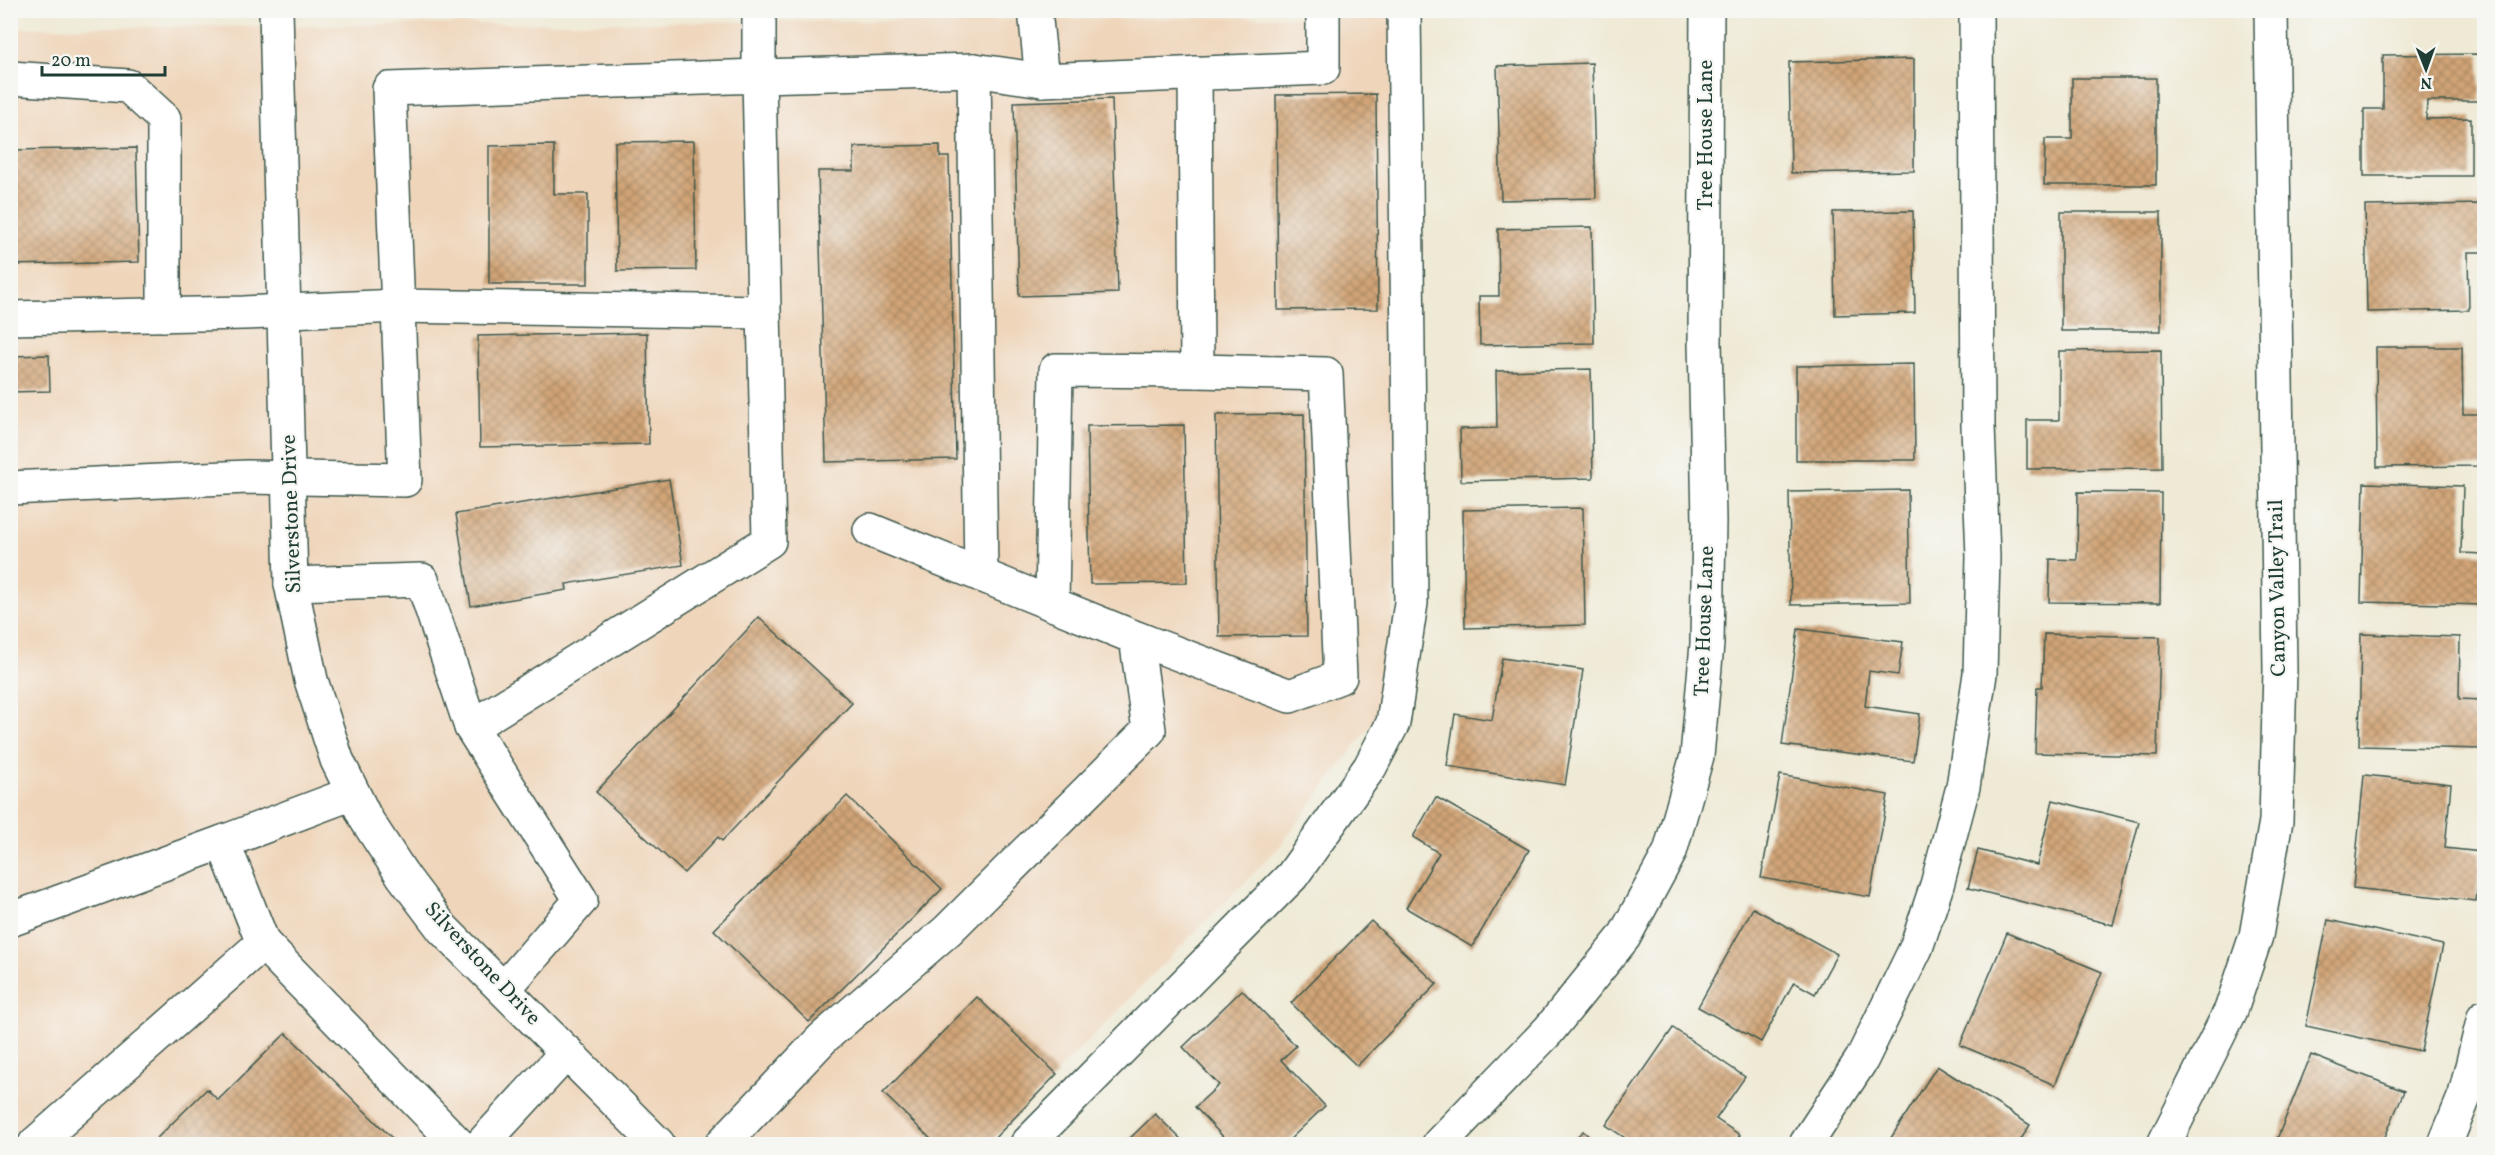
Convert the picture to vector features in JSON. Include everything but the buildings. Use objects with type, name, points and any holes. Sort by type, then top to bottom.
[{"type":"street","name":"Silverstone Drive","points":[[276,10],[291,584],[311,680],[337,760],[366,819],[443,928],[658,1144]]},
{"type":"street","points":[[471,727],[769,541],[759,10]]},
{"type":"street","points":[[1035,10],[1042,80]]},
{"type":"street","points":[[10,488],[247,477],[405,480],[389,89],[974,70],[1042,80],[1323,68],[1323,10]]},
{"type":"street","points":[[1027,1144],[1292,876],[1370,767],[1393,723],[1411,603],[1404,10]]},
{"type":"street","name":"Tree House Lane","points":[[1439,1144],[1550,1030],[1624,936],[1670,852],[1697,756],[1707,644],[1709,520],[1706,342],[1707,10]]},
{"type":"street","points":[[1806,1144],[1862,1059],[1916,948],[1943,864],[1963,787],[1970,742],[1980,674],[1983,556],[1978,426],[1977,10]]},
{"type":"street","name":"Canyon Valley Trail","points":[[2164,1144],[2231,1010],[2256,936],[2276,821],[2280,670],[2271,10]]},
{"type":"street","points":[[974,70],[981,575]]},
{"type":"street","points":[[1195,73],[1197,372]]},
{"type":"street","points":[[10,78],[128,86],[164,119],[164,315]]},
{"type":"street","points":[[10,318],[285,312],[398,306],[763,312]]},
{"type":"street","points":[[722,1144],[823,1038],[948,930],[1149,730],[1136,638],[1290,696],[1340,677],[1326,374],[1056,370],[1052,604]]},
{"type":"street","points":[[870,530],[1146,642]]},
{"type":"street","points":[[291,584],[422,580],[471,727],[581,900],[504,989]]},
{"type":"street","points":[[10,921],[353,793]]},
{"type":"street","points":[[223,842],[263,943],[458,1144]]},
{"type":"street","points":[[35,1144],[263,943]]},
{"type":"street","points":[[2445,1144],[2464,1095],[2484,1017]]},
{"type":"street","points":[[482,1144],[567,1052]]},
{"type":"shaded area","points":[[1403,16],[1391,698],[1280,846],[986,1144],[11,1144],[10,28]]}]
